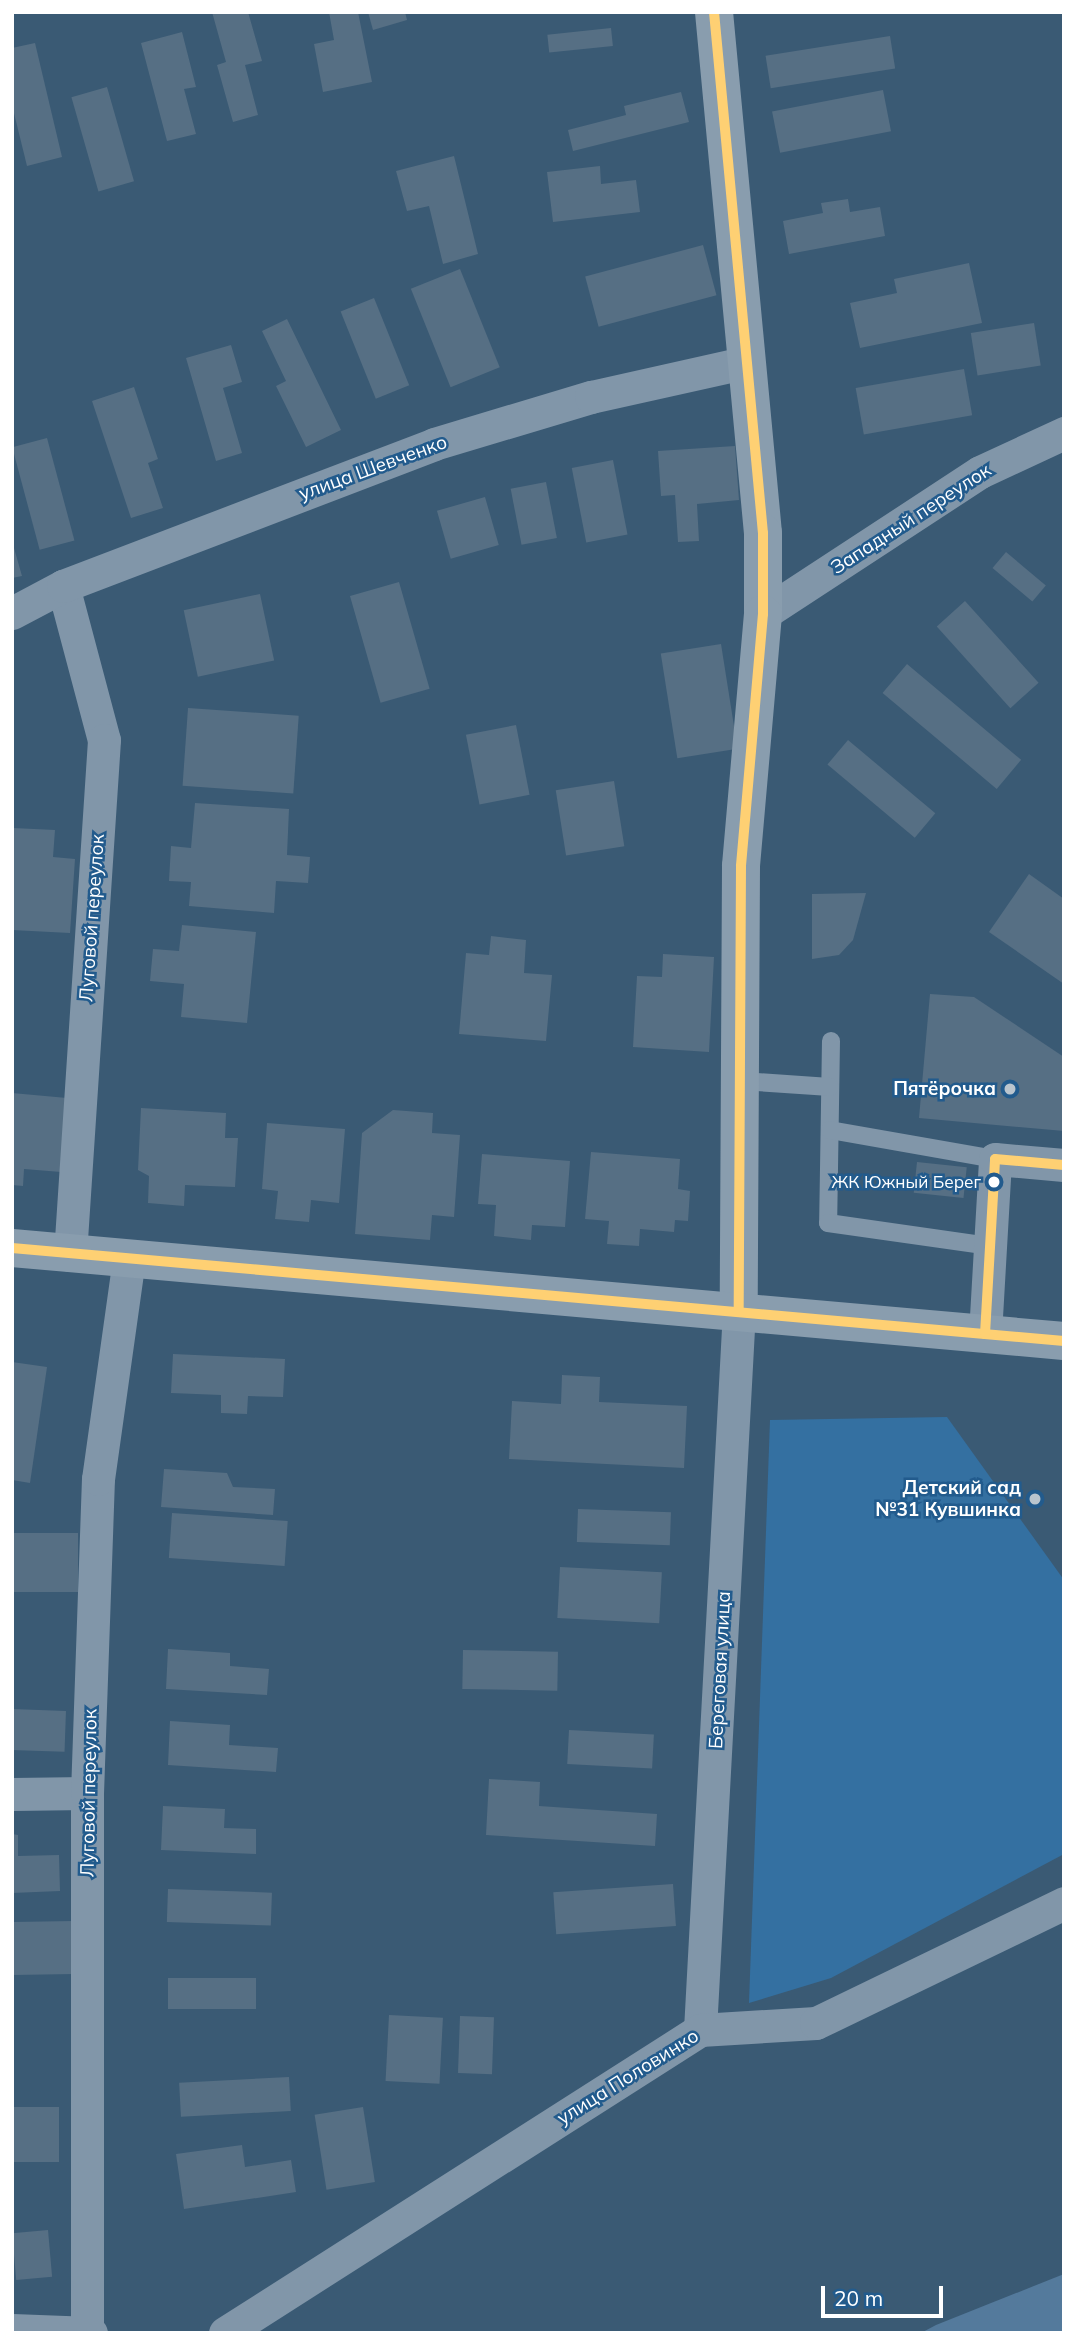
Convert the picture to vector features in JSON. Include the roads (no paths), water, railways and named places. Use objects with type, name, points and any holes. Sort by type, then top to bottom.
[{"type":"street","points":[[714,12],[762,533],[763,614],[741,866],[739,1310]]},
{"type":"street","name":"улица Шевченко","points":[[12,613],[63,586],[434,444],[591,397],[747,362]]},
{"type":"street","name":"Западный переулок","points":[[763,614],[980,472],[1064,433]]},
{"type":"street","name":"Луговой переулок","points":[[63,586],[104,740],[70,1255]]},
{"type":"street","points":[[985,1334],[995,1159],[1064,1165]]},
{"type":"street","points":[[12,1248],[739,1310],[1064,1341]]},
{"type":"street","name":"Луговой переулок","points":[[89,2331],[87,1793],[98,1479],[129,1259]]},
{"type":"street","name":"Береговая улица","points":[[701,2030],[739,1310]]},
{"type":"street","points":[[12,1794],[87,1793]]},
{"type":"street","name":"улица Половинко","points":[[225,2333],[701,2030],[816,2023],[1064,1903]]},
{"type":"street","points":[[12,2330],[89,2331]]},
{"type":"lane","points":[[831,1041],[828,1223],[990,1246]]},
{"type":"lane","points":[[742,1081],[831,1087]]},
{"type":"lane","points":[[830,1130],[995,1159]]},
{"type":"place","name":"Пятёрочка","points":[[1010,1089]]},
{"type":"place","name":"ЖК Южный Берег","points":[[994,1182]]},
{"type":"place","name":"Детский сад №31 Кувшинка","points":[[1035,1499]]}]
